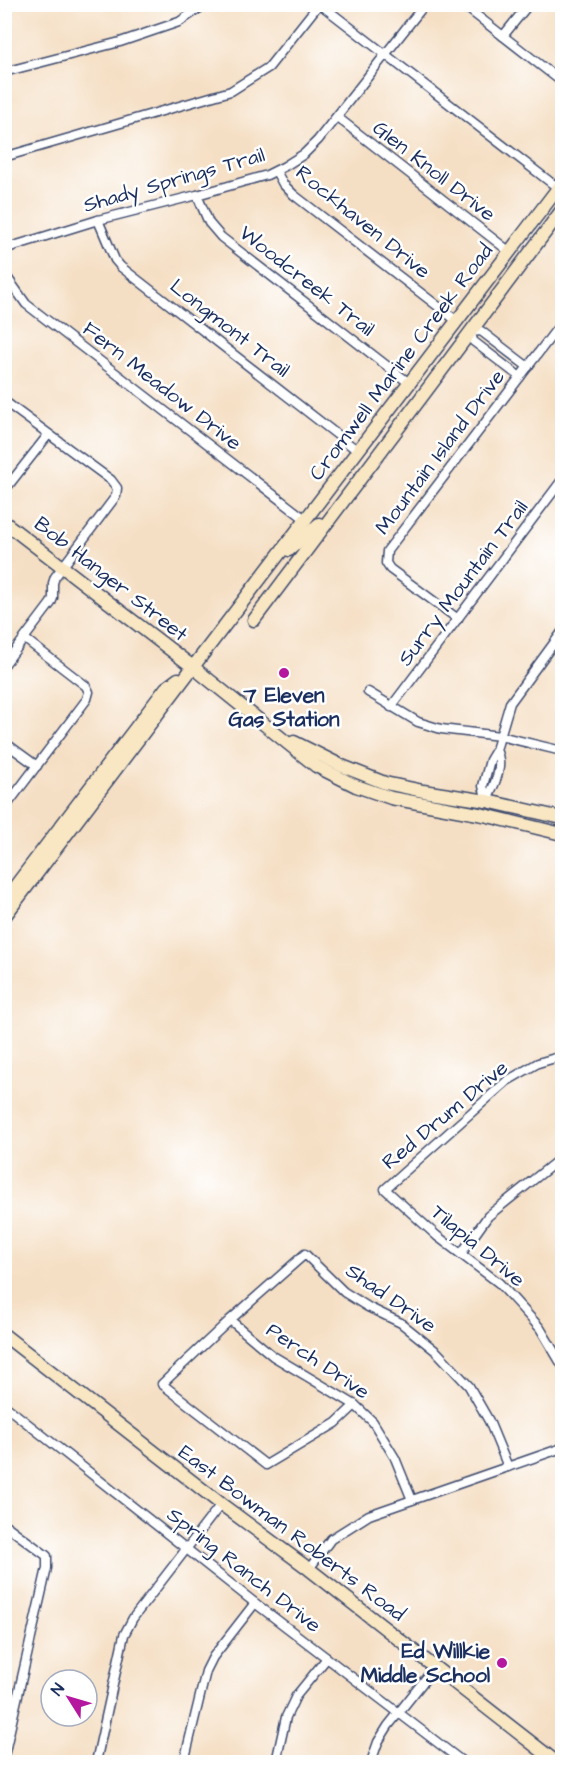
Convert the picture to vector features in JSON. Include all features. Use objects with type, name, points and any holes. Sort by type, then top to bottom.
[{"type":"main road","name":"Cromwell Marine Creek Road","points":[[4,916],[560,186]]},
{"type":"main road","name":"Cromwell Marine Creek Road","points":[[254,620],[562,210]]},
{"type":"main road","points":[[458,321],[471,332]]},
{"type":"main road","name":"Cromwell Marine Creek Road","points":[[271,565],[336,510]]},
{"type":"main road","name":"Bob Hanger Street","points":[[4,522],[277,734]]},
{"type":"main road","name":"Cromwell Marine Creek Road","points":[[4,901],[166,688],[193,667]]},
{"type":"main road","points":[[277,734],[342,766],[385,783],[487,801],[562,818]]},
{"type":"main road","points":[[277,734],[316,766],[356,786],[391,798],[484,815],[562,834]]},
{"type":"main road","name":"East Bowman Roberts Road","points":[[4,1335],[556,1762]]},
{"type":"street","points":[[4,72],[179,22],[206,4]]},
{"type":"street","points":[[4,157],[231,91],[269,67],[320,4],[560,186]]},
{"type":"street","name":"Shady Springs Trail","points":[[4,249],[98,220],[197,195],[276,171],[304,154],[318,140],[425,4]]},
{"type":"street","points":[[462,4],[562,82]]},
{"type":"street","points":[[503,36],[529,4]]},
{"type":"street","name":"Glen Knoll Drive","points":[[337,117],[510,252]]},
{"type":"street","name":"Rockhaven Drive","points":[[276,171],[283,184],[294,195],[458,321]]},
{"type":"street","name":"Woodcreek Trail","points":[[197,195],[209,223],[221,237],[410,383]]},
{"type":"street","name":"Longmont Trail","points":[[98,220],[115,260],[121,267],[358,451]]},
{"type":"street","name":"Fern Meadow Drive","points":[[4,273],[26,304],[305,519]]},
{"type":"street","name":"Mountain Island Drive","points":[[458,619],[390,569],[385,557],[391,544],[562,322]]},
{"type":"street","points":[[520,377],[473,341],[471,332],[481,331],[528,368]]},
{"type":"street","points":[[4,401],[111,480],[117,488],[116,496],[54,580],[51,603],[4,665]]},
{"type":"street","points":[[4,491],[48,435]]},
{"type":"street","name":"Surry Mountain Trail","points":[[391,707],[562,480]]},
{"type":"street","points":[[484,815],[487,801],[483,786],[510,703],[562,633]]},
{"type":"street","points":[[4,809],[87,699],[89,692],[86,686],[25,639]]},
{"type":"street","points":[[368,692],[418,722],[441,729],[500,736],[562,751]]},
{"type":"street","points":[[4,742],[37,766]]},
{"type":"street","name":"Red Drum Drive","points":[[385,1189],[507,1081],[538,1063],[562,1056]]},
{"type":"street","points":[[461,1254],[488,1216],[562,1157]]},
{"type":"street","name":"Tilapia Drive","points":[[385,1189],[437,1236],[500,1283],[540,1328],[562,1365]]},
{"type":"street","name":"Shad Drive","points":[[230,1320],[305,1254],[344,1292],[401,1323],[437,1352],[469,1386],[489,1421],[508,1467]]},
{"type":"street","points":[[230,1320],[162,1384],[266,1465],[336,1423],[355,1405]]},
{"type":"street","name":"Perch Drive","points":[[230,1320],[273,1356],[355,1405],[374,1422],[395,1458],[412,1500]]},
{"type":"street","name":"Spring Ranch Drive","points":[[4,1405],[255,1603],[463,1762]]},
{"type":"street","points":[[309,1569],[332,1539],[369,1515],[562,1448]]},
{"type":"street","points":[[96,1762],[124,1635],[133,1618],[221,1504]]},
{"type":"street","points":[[4,1524],[47,1556],[47,1568],[4,1756]]},
{"type":"street","points":[[184,1762],[206,1671],[213,1657],[255,1603]]},
{"type":"street","points":[[276,1762],[286,1717],[291,1706],[296,1696],[327,1658]]},
{"type":"street","points":[[371,1762],[378,1742],[388,1726],[435,1667]]},
{"type":"place","name":"7 Eleven Gas Station","points":[[284,673]]},
{"type":"place","name":"Ed Willkie Middle School","points":[[502,1663]]}]
